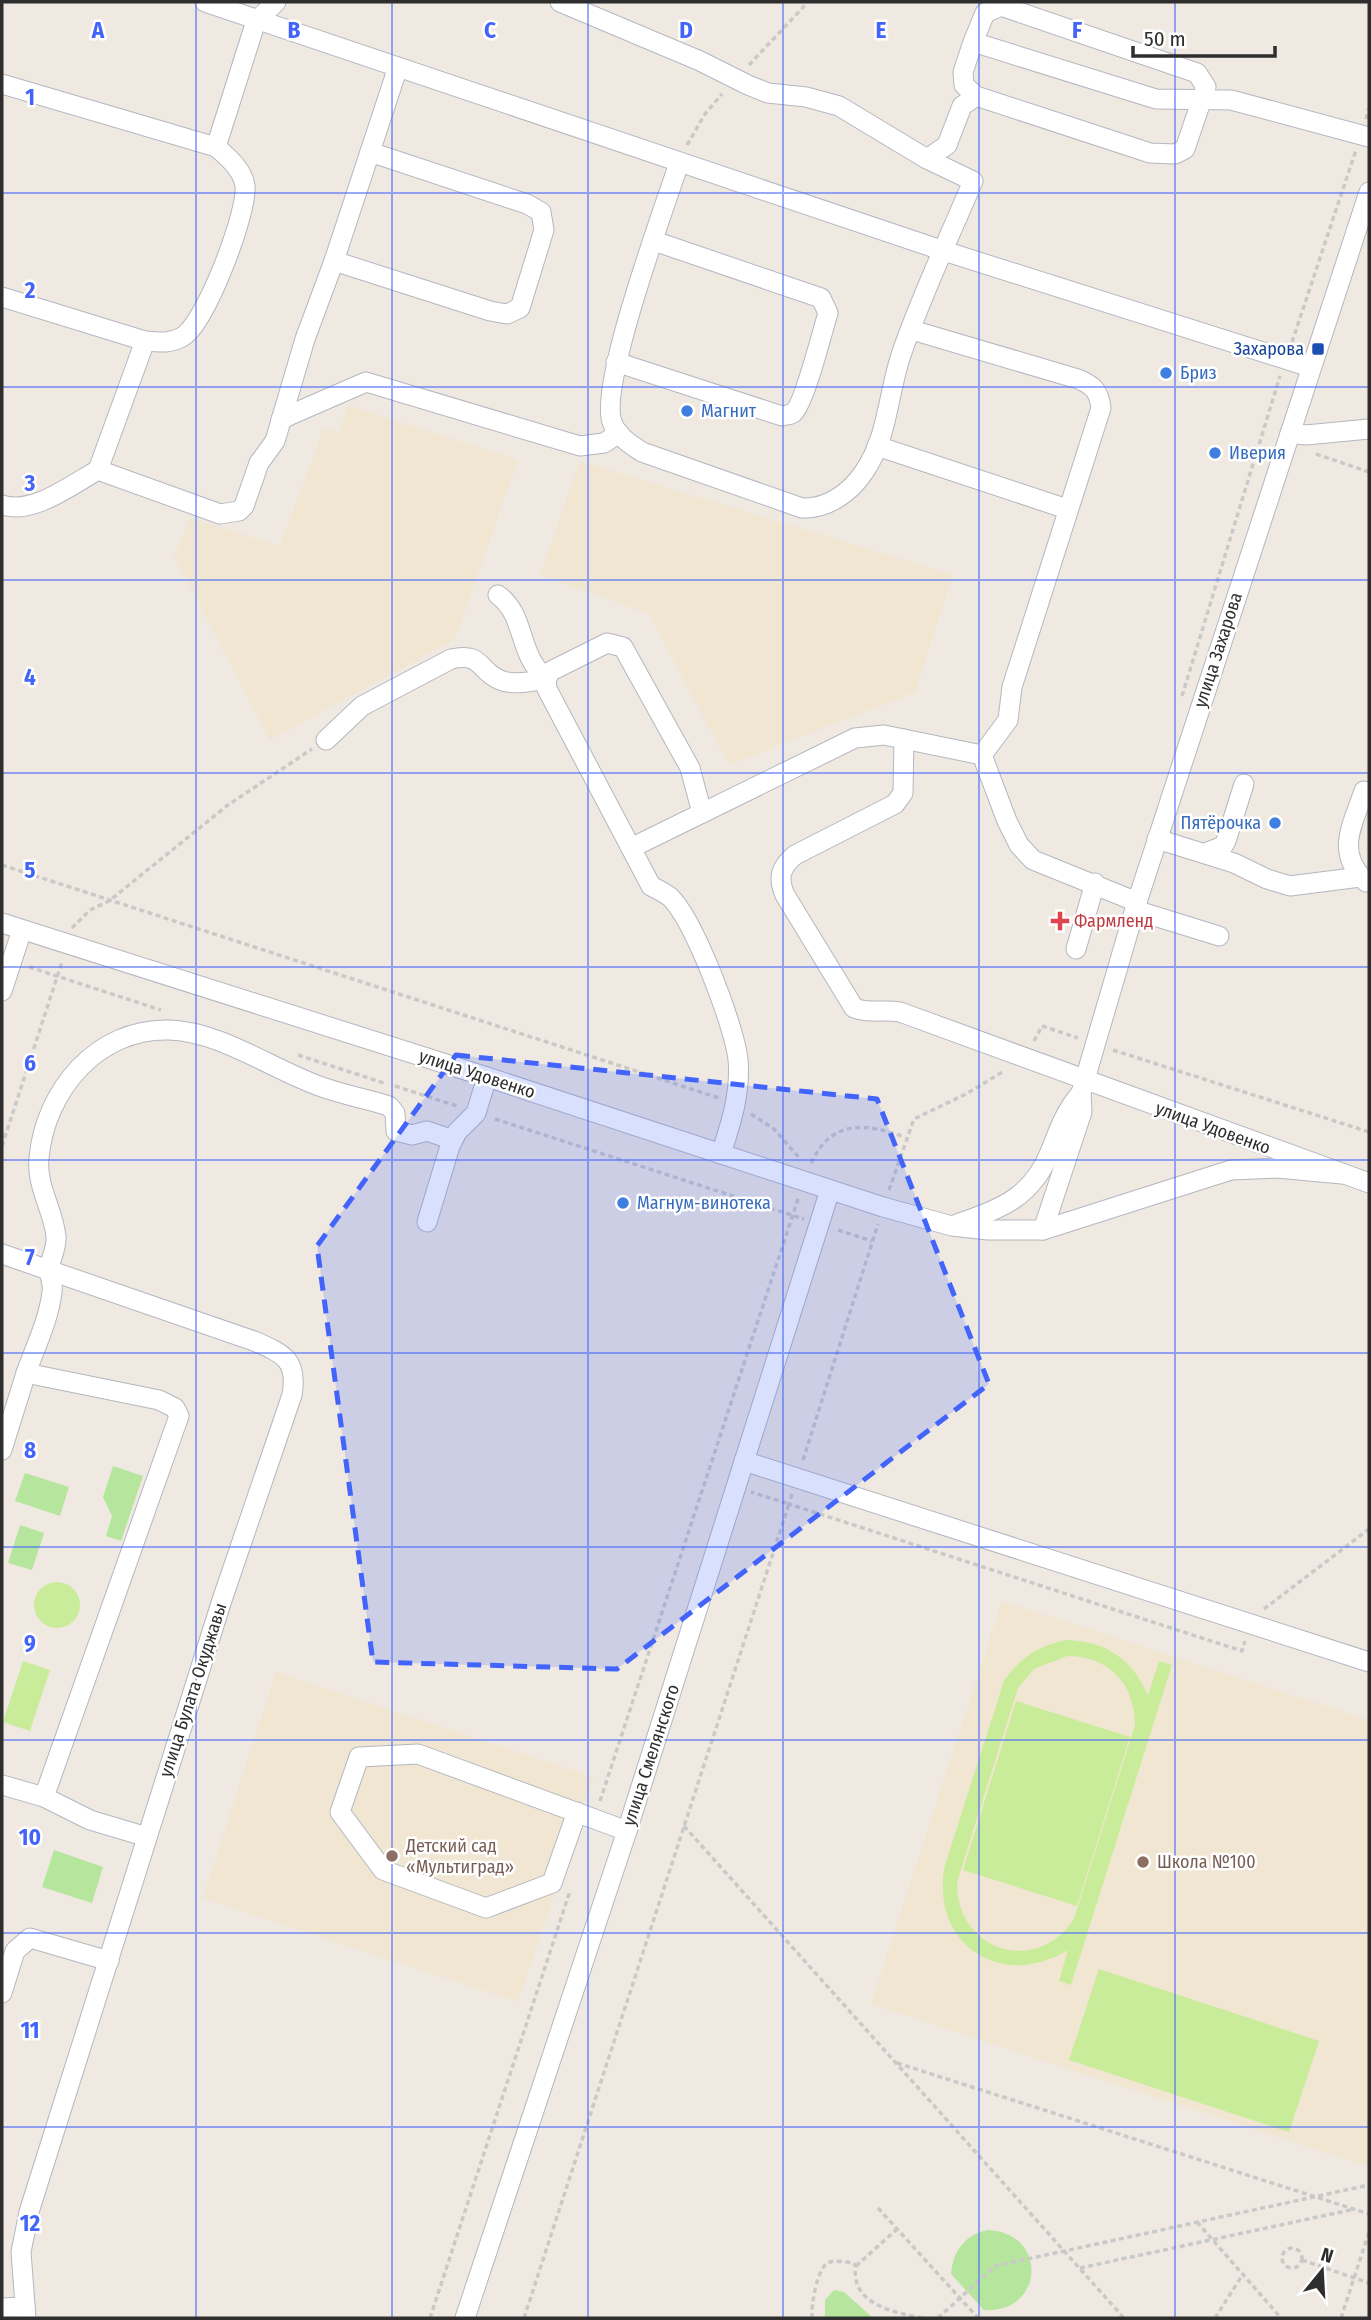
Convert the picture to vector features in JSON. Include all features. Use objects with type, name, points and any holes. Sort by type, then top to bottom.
[{"type":"street","points":[[205,2],[944,251],[1310,367]]},
{"type":"street","points":[[216,148],[256,21],[276,2]]},
{"type":"street","points":[[560,2],[768,93],[806,97],[839,106],[927,159],[973,181],[901,355],[877,446],[855,483],[818,508],[802,508],[642,452],[612,424],[609,406],[616,362],[679,163]]},
{"type":"street","points":[[1001,6],[1198,73],[1206,87],[1185,149],[1175,154],[1150,153],[976,96],[964,85],[963,72],[973,42],[985,13],[1001,6]]},
{"type":"street","points":[[973,42],[1156,99],[1201,102],[1231,100],[1365,136]]},
{"type":"street","points":[[98,470],[220,514],[239,511],[249,499],[259,463],[275,441],[304,339],[334,261],[398,67]]},
{"type":"street","points":[[2,84],[216,148],[233,161],[245,183],[244,211],[201,319],[183,337],[164,343],[145,341],[2,297]]},
{"type":"street","points":[[927,159],[947,145],[962,106],[976,96]]},
{"type":"street","points":[[334,261],[499,313],[514,312],[520,308],[544,230],[541,212],[527,204],[370,152]]},
{"type":"street","name":"улица Захарова","points":[[1078,1094],[1087,1041],[1136,906],[1369,192]]},
{"type":"street","points":[[616,362],[782,416],[793,413],[800,404],[816,354],[828,313],[821,298],[653,240]]},
{"type":"street","points":[[912,330],[1078,379],[1095,388],[1101,408],[1012,687],[1007,720],[982,755]]},
{"type":"street","points":[[2,505],[15,509],[33,505],[98,470],[145,341]]},
{"type":"street","points":[[281,419],[366,382],[580,446],[604,443],[619,433]]},
{"type":"street","points":[[1290,433],[1306,435],[1369,429]]},
{"type":"street","points":[[877,446],[1067,509]]},
{"type":"street","points":[[498,595],[513,608],[530,662],[546,679],[547,689],[651,886],[670,897],[679,910],[712,975],[730,1023],[738,1060],[736,1104],[721,1154]]},
{"type":"street","points":[[546,679],[551,671],[607,643],[623,646],[690,768],[702,813]]},
{"type":"street","points":[[326,740],[362,706],[451,659],[466,656],[480,661],[500,680],[520,682],[546,679]]},
{"type":"street","points":[[631,848],[866,735],[904,739],[982,755]]},
{"type":"street","name":"улица Удовенко","points":[[904,739],[903,793],[895,804],[795,855],[786,863],[780,874],[785,895],[854,1008],[865,1012],[887,1009],[901,1012],[1078,1094],[1369,1183]]},
{"type":"street","points":[[982,755],[1007,821],[1019,845],[1033,860],[1095,883],[1136,906],[1219,936]]},
{"type":"street","points":[[1205,853],[1223,846],[1226,841],[1244,784]]},
{"type":"street","points":[[1364,790],[1346,846],[1352,869],[1365,881]]},
{"type":"street","points":[[1157,839],[1205,853],[1290,886],[1365,881]]},
{"type":"street","points":[[1076,949],[1095,883]]},
{"type":"street","name":"улица Удовенко","points":[[2,923],[487,1077],[830,1190],[952,1226],[1043,1230],[1231,1170],[1277,1168],[1342,1174]]},
{"type":"street","points":[[2,991],[22,930]]},
{"type":"street","points":[[2,1450],[52,1294],[48,1270],[56,1236],[40,1182],[38,1161],[51,1106],[65,1081],[88,1059],[143,1032],[171,1030],[200,1036],[321,1087],[389,1106],[395,1113],[397,1131],[404,1135],[427,1131],[453,1140]]},
{"type":"street","points":[[427,1222],[453,1140],[476,1112],[487,1077]]},
{"type":"street","points":[[952,1226],[992,1212],[1020,1197],[1046,1163],[1078,1094]]},
{"type":"street","points":[[1043,1230],[1082,1112],[1078,1094]]},
{"type":"street","name":"улица Смелянского","points":[[465,2318],[627,1831],[830,1190]]},
{"type":"street","points":[[1017,1230],[1020,1197]]},
{"type":"street","name":"улица Булата Окуджавы","points":[[2,1254],[264,1345],[291,1363],[295,1377],[292,1395],[222,1600],[146,1837],[23,2233],[21,2272],[25,2313]]},
{"type":"street","points":[[26,1373],[159,1400],[175,1408],[179,1416],[44,1797]]},
{"type":"street","points":[[744,1461],[1369,1662]]},
{"type":"street","points":[[585,1815],[552,1883],[485,1908],[383,1870],[340,1812],[359,1757],[418,1754],[585,1815],[627,1831]]},
{"type":"street","points":[[2,1785],[44,1797],[90,1820],[146,1837]]},
{"type":"street","points":[[2,1991],[15,1951],[30,1938],[109,1961]]},
{"type":"street","points":[[2,2308],[25,2313]]},
{"type":"path","points":[[1286,359],[1365,136],[1369,108]]},
{"type":"path","points":[[2,1146],[74,924],[109,901],[228,805],[326,740]]},
{"type":"path","points":[[2,865],[736,1104],[774,1129],[808,1168],[817,1149],[829,1137],[843,1130],[869,1127],[905,1137]]},
{"type":"path","points":[[12,962],[162,1010]]},
{"type":"path","points":[[1087,1041],[1369,1132]]},
{"type":"path","points":[[293,1053],[872,1241]]},
{"type":"path","points":[[585,1815],[804,1181]]},
{"type":"path","points":[[524,2318],[789,1504],[736,1487]]},
{"type":"path","points":[[684,1826],[1124,2318]]},
{"type":"path","points":[[430,2318],[573,1884]]},
{"type":"path","points":[[895,2062],[1369,2214]]},
{"type":"path","points":[[938,2318],[995,2266],[1369,2185]]},
{"type":"path","points":[[878,2208],[978,2318]]},
{"type":"path","points":[[1080,2269],[1355,2209]]},
{"type":"path","points":[[1197,2222],[1282,2318]]},
{"type":"path","points":[[897,2229],[856,2266],[854,2276],[875,2305],[890,2312],[922,2318]]},
{"type":"path","points":[[1341,2318],[1369,2232]]},
{"type":"path","points":[[1290,2248],[1295,2248],[1300,2250],[1302,2260],[1299,2265],[1289,2267],[1282,2260],[1282,2255],[1290,2248]]},
{"type":"path","points":[[1302,2260],[1369,2283]]},
{"type":"path","points":[[812,2318],[813,2298],[824,2265],[831,2261],[853,2263],[856,2266]]},
{"type":"path","points":[[1215,2318],[1243,2274]]},
{"type":"highlighted area","points":[[456,1055],[877,1099],[989,1384],[617,1669],[373,1662],[317,1246]]},
{"type":"shaded area","points":[[348,405],[518,460],[455,639],[270,740],[174,556],[190,518],[280,546],[324,428],[339,432]]},
{"type":"shaded area","points":[[580,461],[953,575],[915,692],[729,765],[649,614],[540,575]]},
{"type":"shaded area","name":"Школа №100","points":[[1002,1601],[1369,1720],[1369,2167],[871,2004]]},
{"type":"shaded area","name":"Детский сад «Мультиград»","points":[[276,1672],[594,1777],[518,2002],[203,1898]]},
{"type":"green space","points":[[113,1466],[143,1476],[121,1541],[106,1536],[112,1516],[103,1497]]},
{"type":"green space","points":[[25,1473],[69,1487],[60,1516],[15,1501]]},
{"type":"green space","points":[[20,1525],[44,1533],[32,1570],[8,1563]]},
{"type":"green space","points":[[57,1582],[73,1589],[80,1605],[73,1621],[57,1628],[41,1621],[34,1605],[41,1589]]},
{"type":"green space","points":[[1080,1641],[1116,1654],[1134,1671],[1148,1695],[1159,1661],[1172,1665],[1071,1985],[1059,1981],[1068,1950],[1043,1961],[1018,1965],[995,1962],[975,1952],[959,1937],[948,1917],[943,1893],[945,1865],[1004,1681],[1024,1659],[1056,1642]],"holes":[[[1067,1656],[1082,1657],[1107,1667],[1125,1685],[1134,1710],[1135,1725],[1074,1919],[1058,1937],[1040,1947],[1020,1951],[1001,1948],[984,1939],[970,1925],[960,1906],[957,1882],[1018,1688],[1034,1669]]]},
{"type":"green space","points":[[23,1661],[50,1670],[30,1731],[3,1722]]},
{"type":"green space","points":[[1016,1701],[1130,1737],[1077,1906],[963,1870]]},
{"type":"green space","points":[[54,1850],[103,1867],[92,1903],[42,1887]]},
{"type":"green space","points":[[1099,1969],[1319,2041],[1289,2132],[1069,2060]]},
{"type":"green space","points":[[988,2230],[1008,2234],[1022,2244],[1029,2258],[1031,2273],[1028,2287],[1019,2300],[1004,2308],[984,2310],[951,2274],[954,2258],[962,2245],[973,2236]]},
{"type":"green space","points":[[834,2290],[844,2292],[873,2318],[825,2318],[825,2300]]},
{"type":"place","name":"Захарова","points":[[1318,349]]},
{"type":"place","name":"Бриз","points":[[1166,373]]},
{"type":"place","name":"Магнит","points":[[687,411]]},
{"type":"place","name":"Иверия","points":[[1215,453]]},
{"type":"place","name":"Пятёрочка","points":[[1275,823]]},
{"type":"place","name":"Фармленд","points":[[1060,921]]},
{"type":"place","name":"Магнум-винотека","points":[[623,1203]]},
{"type":"place","name":"Детский сад «Мультиград»","points":[[392,1856]]},
{"type":"place","name":"Школа №100","points":[[1143,1862]]}]
